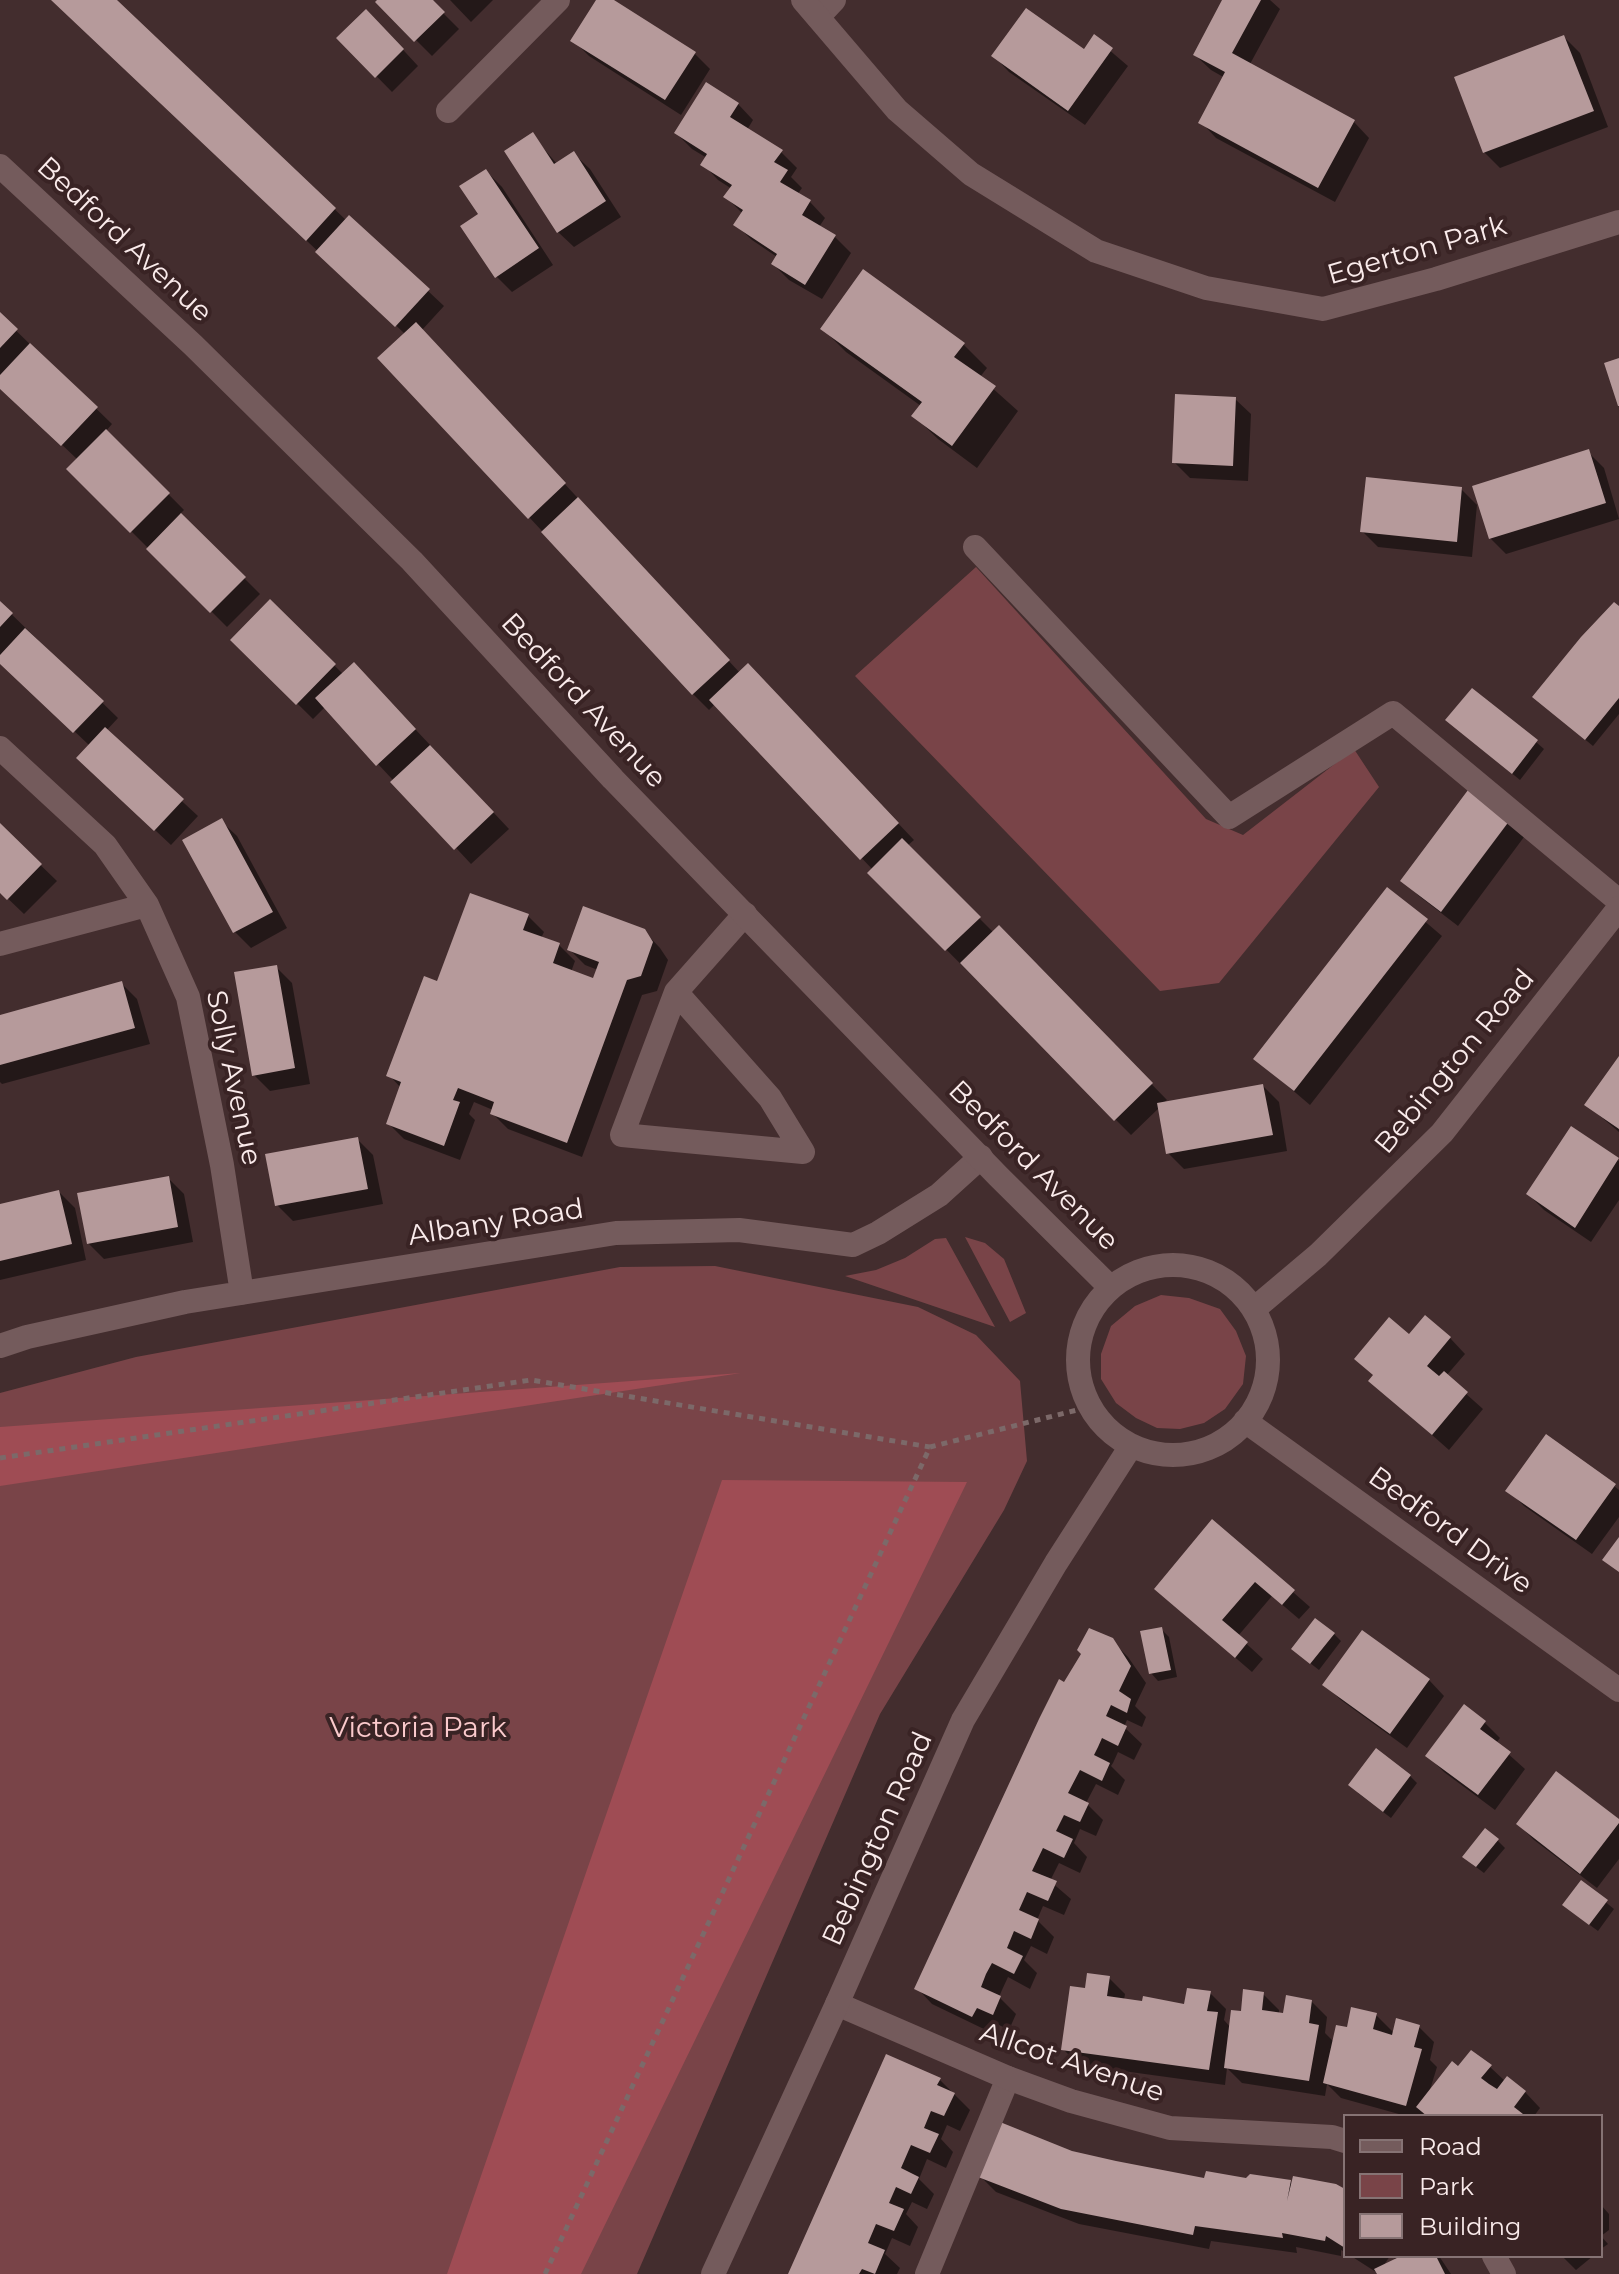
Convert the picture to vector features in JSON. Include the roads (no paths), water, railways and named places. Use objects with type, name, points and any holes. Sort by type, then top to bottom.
[{"type":"street","points":[[448,111],[558,0]]},
{"type":"street","name":"Egerton Park","points":[[818,6],[897,110],[971,174],[1096,251],[1206,288],[1323,309],[1436,279],[1619,222]]},
{"type":"street","name":"Bedford Avenue","points":[[0,166],[193,345],[412,561],[613,779],[1111,1288]]},
{"type":"street","points":[[975,547],[1229,817],[1393,713],[1619,901]]},
{"type":"street","name":"Solly Avenue","points":[[0,748],[105,845],[147,905],[188,997],[222,1165],[242,1293]]},
{"type":"street","points":[[0,944],[147,905]]},
{"type":"street","name":"Bebington Road","points":[[1254,1309],[1318,1255],[1442,1133],[1619,908]]},
{"type":"street","points":[[676,992],[770,1098],[803,1152],[622,1135],[676,992],[745,914]]},
{"type":"street","name":"Albany Road","points":[[0,1346],[27,1337],[185,1302],[616,1233],[739,1230],[853,1245],[939,1195],[981,1157]]},
{"type":"street","points":[[1149,1267],[1192,1267],[1223,1279],[1254,1309],[1267,1340],[1268,1373],[1258,1405],[1238,1430],[1210,1448],[1186,1455],[1153,1454],[1131,1446],[1104,1427],[1089,1407],[1078,1376],[1082,1330],[1098,1301],[1111,1288],[1149,1267]]},
{"type":"street","name":"Bedford Drive","points":[[1245,1421],[1619,1690]]},
{"type":"street","name":"Bebington Road","points":[[713,2274],[963,1720],[1056,1563],[1131,1446]]},
{"type":"street","name":"Allcot Avenue","points":[[837,2004],[1008,2078],[1071,2101],[1170,2128],[1332,2137],[1343,2140]]},
{"type":"street","points":[[927,2274],[1008,2078]]},
{"type":"park label","name":"Victoria Park","points":[[418,1729]]}]
